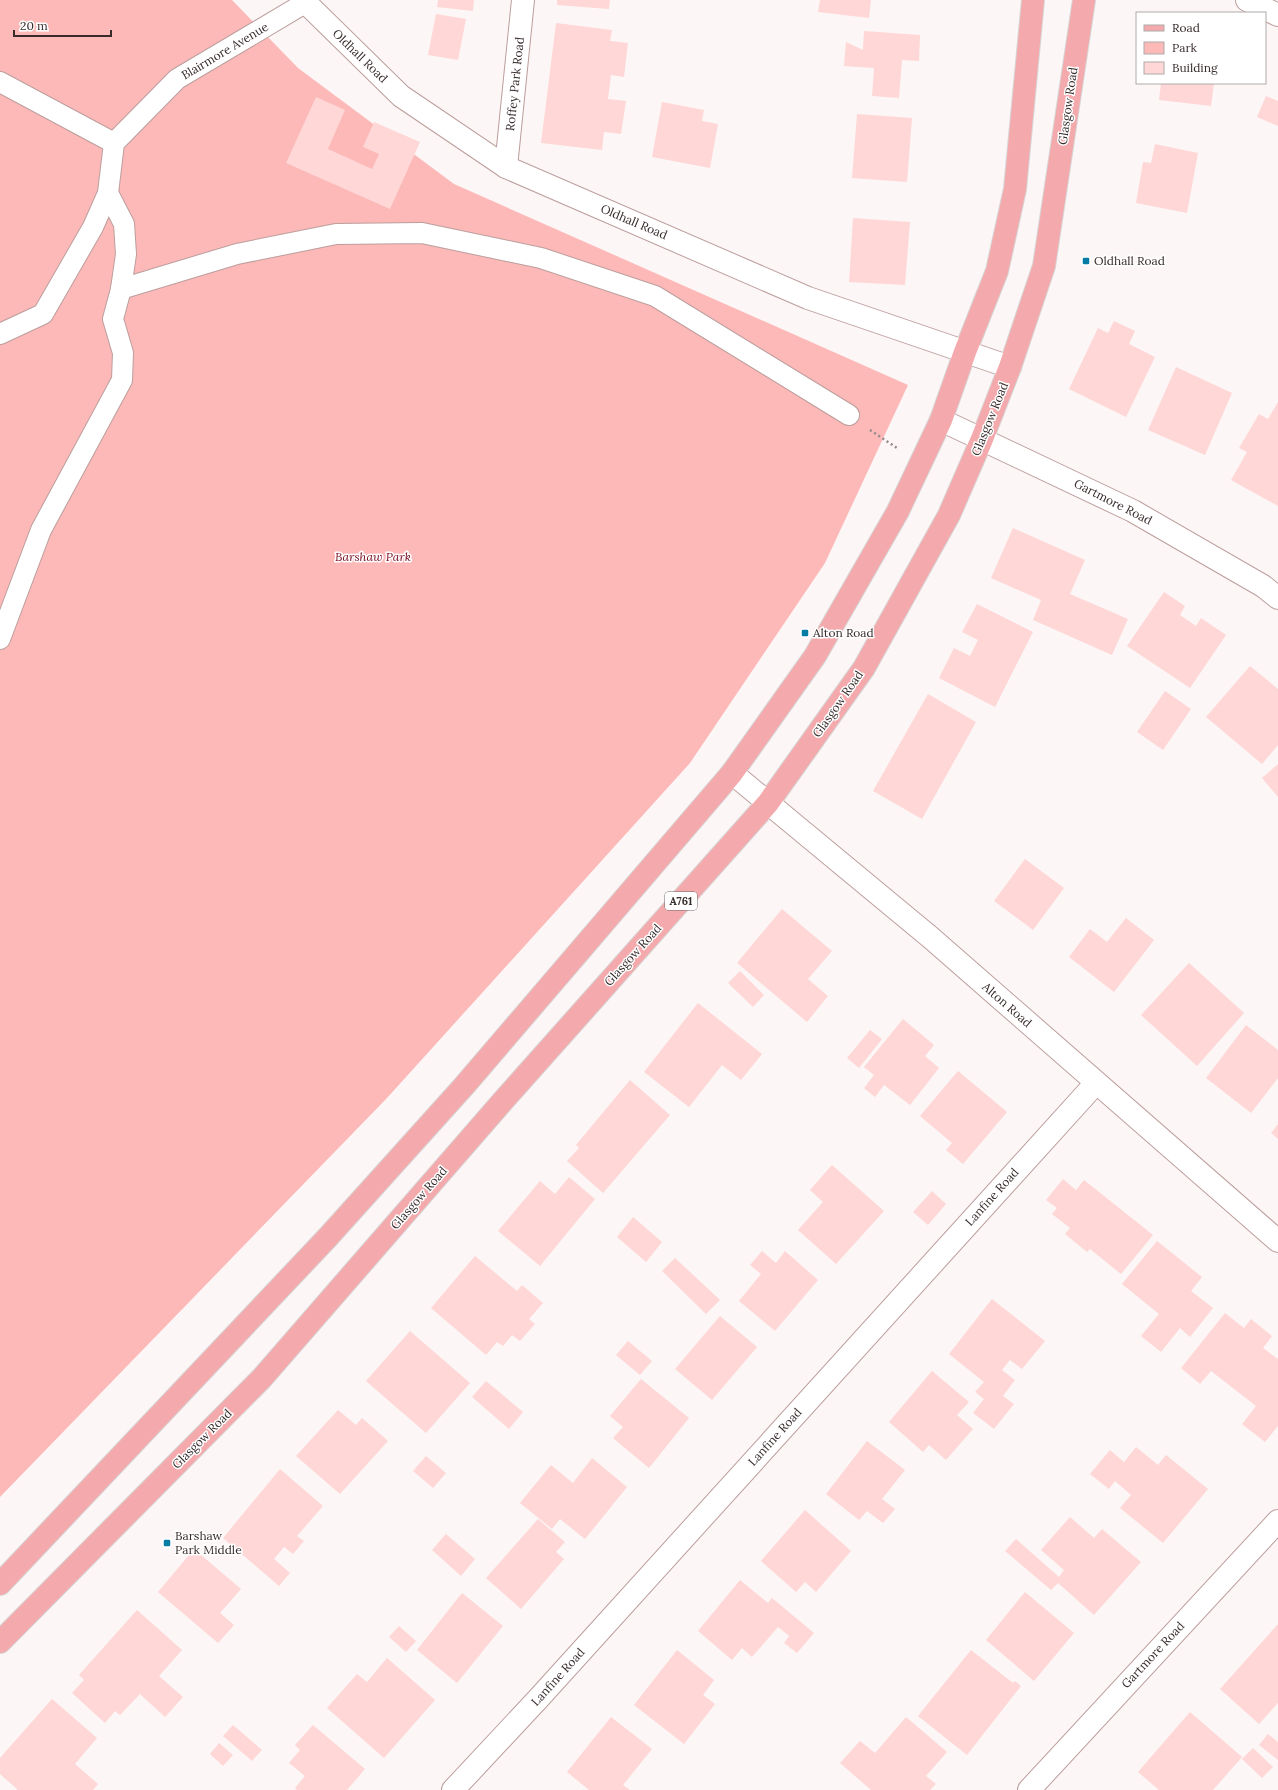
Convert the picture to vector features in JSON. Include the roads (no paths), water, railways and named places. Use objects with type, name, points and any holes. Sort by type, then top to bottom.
[{"type":"main road","points":[[0,1584],[354,1208],[464,1086],[732,773],[815,656],[898,512],[941,420],[965,352],[998,270],[1015,189],[1033,0]]},
{"type":"main road","name":"Glasgow Road","points":[[0,1642],[262,1378],[502,1102],[768,803],[864,668],[949,515],[982,439],[1010,367],[1044,266],[1084,0]]},
{"type":"street","name":"Roffey Park Road","points":[[506,167],[523,0]]},
{"type":"street","points":[[1247,0],[1278,15]]},
{"type":"street","name":"Oldhall Road","points":[[304,1],[401,96],[506,167],[808,298],[1010,367]]},
{"type":"street","name":"Gartmore Road","points":[[941,420],[1133,511],[1256,582],[1278,598]]},
{"type":"street","name":"Alton Road","points":[[732,773],[930,937],[1278,1241]]},
{"type":"street","name":"Lanfine Road","points":[[453,1790],[543,1693],[1096,1083]]},
{"type":"street","name":"Gartmore Road","points":[[1029,1790],[1278,1521]]},
{"type":"lane","name":"Blairmore Avenue","points":[[114,143],[177,79],[304,1]]},
{"type":"lane","points":[[0,82],[114,143],[108,193],[93,227],[43,314],[0,334]]},
{"type":"lane","points":[[0,639],[41,530],[122,380],[123,353],[113,319],[121,289],[126,254],[124,224],[108,193]]},
{"type":"lane","points":[[121,289],[238,254],[336,234],[422,233],[541,258],[655,296],[849,415]]},
{"type":"place","name":"Oldhall Road","points":[[1086,261]]},
{"type":"place","name":"Alton Road","points":[[805,633]]},
{"type":"place","name":"Barshaw Park Middle","points":[[167,1543]]},
{"type":"park label","name":"Barshaw Park","points":[[373,557]]}]
